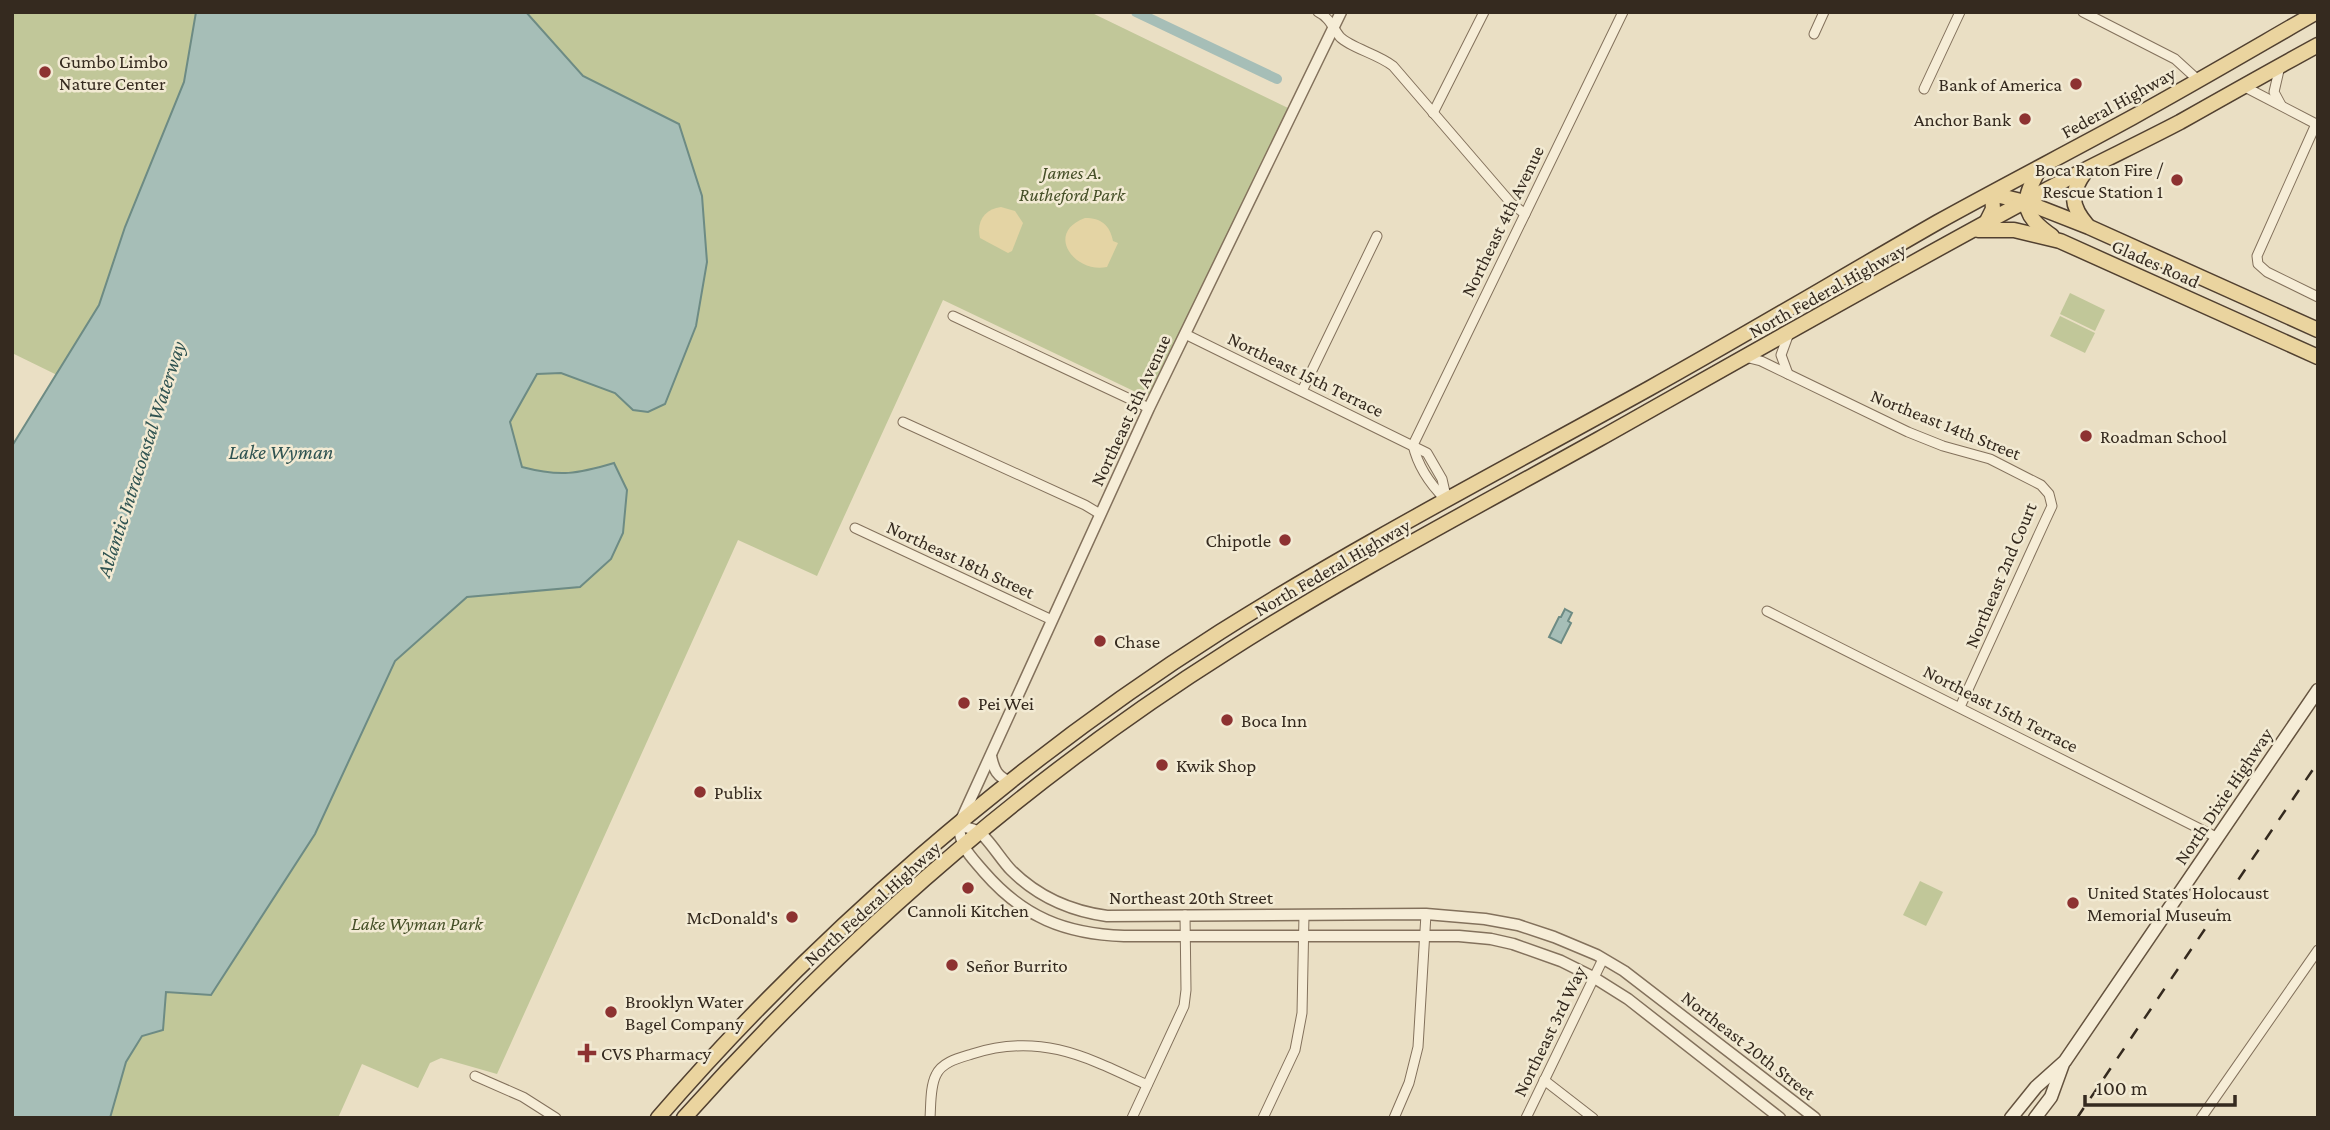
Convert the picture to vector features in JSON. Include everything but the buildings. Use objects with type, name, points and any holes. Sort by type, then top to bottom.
[{"type":"main road","name":"Federal Highway","points":[[1936,223],[2317,12]]},
{"type":"main road","points":[[2089,227],[2078,214],[2074,201],[2077,184],[2086,170],[2318,45]]},
{"type":"main road","points":[[2040,167],[2028,188],[2025,202],[2034,220],[2060,241]]},
{"type":"main road","name":"North Federal Highway","points":[[684,1118],[762,1033],[823,972],[962,846],[1133,715],[1203,667],[1320,595],[2086,170]]},
{"type":"main road","points":[[1979,227],[1993,209],[1992,194]]},
{"type":"main road","name":"Glades Road","points":[[1992,194],[2025,202],[2089,227],[2318,330]]},
{"type":"main road","name":"North Federal Highway","points":[[663,1114],[802,965],[870,901],[1011,782],[1122,699],[1217,634],[1310,577],[1778,316],[1936,223]]},
{"type":"main road","name":"Glades Road","points":[[1979,227],[2014,230],[2060,241],[2318,357]]},
{"type":"main road","points":[[1771,343],[1777,331],[1778,316]]},
{"type":"main road","points":[[1459,517],[1458,509],[1477,484]]},
{"type":"main road","points":[[1429,534],[1441,517],[1447,500]]},
{"type":"main road","points":[[1203,667],[1216,645],[1217,634]]},
{"type":"main road","name":"North Dixie Highway","points":[[2035,1118],[2051,1097],[2065,1061],[2318,690]]},
{"type":"main road","points":[[1122,699],[1133,715]]},
{"type":"main road","name":"North Dixie Highway","points":[[2011,1118],[2036,1087],[2065,1061]]},
{"type":"street","points":[[1318,12],[1324,15],[1342,39],[1383,58],[1393,66],[1511,203],[1525,214]]},
{"type":"street","name":"Northeast 5th Avenue","points":[[958,825],[1149,408],[1341,12]]},
{"type":"street","points":[[1433,113],[1484,12]]},
{"type":"street","name":"Northeast 4th Avenue","points":[[1413,445],[1623,12]]},
{"type":"street","points":[[1814,34],[1824,12]]},
{"type":"street","points":[[1924,89],[1960,12]]},
{"type":"street","points":[[2083,12],[2175,59],[2198,80]]},
{"type":"street","points":[[2280,66],[2274,92],[2282,107]]},
{"type":"street","points":[[2243,86],[2317,125],[2258,256],[2258,264],[2267,272],[2318,297]]},
{"type":"street","points":[[1302,391],[1377,236]]},
{"type":"street","points":[[953,316],[1149,408]]},
{"type":"street","points":[[1788,374],[1781,355],[1789,333]]},
{"type":"street","name":"Northeast 15th Terrace","points":[[1185,334],[1427,453],[1442,479],[1447,500]]},
{"type":"street","name":"Northeast 14th Street","points":[[1745,357],[1761,361],[1908,432],[2000,463],[2041,485],[2049,494]]},
{"type":"street","points":[[903,422],[1100,514]]},
{"type":"street","name":"Northeast 2nd Court","points":[[1961,707],[2052,506],[2049,494]]},
{"type":"street","name":"Northeast 18th Street","points":[[855,528],[1052,620]]},
{"type":"street","points":[[1310,577],[1320,595]]},
{"type":"street","name":"Northeast 15th Terrace","points":[[1767,611],[2218,838]]},
{"type":"street","points":[[991,755],[998,775],[1011,782]]},
{"type":"street","points":[[962,846],[958,825],[980,832]]},
{"type":"street","name":"Northeast 20th Street","points":[[980,832],[1020,879],[1034,890],[1054,901],[1107,916],[1426,915],[1485,919],[1518,925],[1573,944],[1631,976],[1812,1117]]},
{"type":"street","name":"Northeast 20th Street","points":[[962,846],[1005,894],[1045,920],[1069,929],[1103,936],[1424,935],[1491,939],[1513,944],[1561,961],[1628,999],[1780,1118]]},
{"type":"street","points":[[1045,920],[1054,901]]},
{"type":"street","points":[[1132,1118],[1184,1006],[1185,915]]},
{"type":"street","points":[[1263,1118],[1295,1050],[1302,1013],[1304,915]]},
{"type":"street","points":[[1394,1118],[1409,1083],[1418,1047],[1426,915]]},
{"type":"street","points":[[2201,1118],[2318,950]]},
{"type":"street","name":"Northeast 3rd Way","points":[[1526,1118],[1603,959]]},
{"type":"street","points":[[930,1118],[934,1082],[944,1065],[972,1054],[1002,1047],[1042,1046],[1062,1050],[1092,1059],[1147,1085]]},
{"type":"street","points":[[475,1076],[523,1097],[556,1118]]},
{"type":"street","points":[[1544,1080],[1592,1118]]},
{"type":"green space","points":[[12,12],[196,12],[184,82],[125,227],[99,305],[57,375],[12,353]]},
{"type":"green space","name":"Lake Wyman Park","points":[[526,12],[1090,12],[1288,108],[1151,392],[1142,395],[943,300],[817,576],[738,540],[497,1074],[441,1058],[430,1063],[418,1088],[362,1064],[338,1118],[109,1118],[126,1062],[142,1036],[163,1030],[166,991],[211,995],[315,834],[395,661],[467,597],[580,587],[611,559],[622,533],[627,490],[577,474],[521,467],[510,422],[537,374],[561,373],[615,393],[633,410],[665,404],[696,326],[707,262],[679,124],[583,76]]},
{"type":"green space","points":[[2070,293],[2105,310],[2095,331],[2060,314]]},
{"type":"green space","points":[[2060,316],[2095,333],[2085,353],[2050,336]]},
{"type":"green space","points":[[1920,881],[1943,892],[1926,926],[1903,915]]},
{"type":"sand","points":[[1001,207],[1015,211],[1023,223],[1012,251],[1008,253],[980,238],[979,232],[986,213]]},
{"type":"sand","points":[[1085,218],[1096,219],[1104,224],[1113,241],[1118,243],[1107,267],[1095,268],[1084,264],[1075,259],[1069,251],[1067,233],[1073,225]]},
{"type":"water","name":"Lake Wyman","points":[[196,12],[526,12],[583,76],[679,124],[702,196],[707,262],[696,326],[665,404],[648,412],[633,410],[615,393],[561,373],[537,374],[510,422],[522,467],[568,473],[614,463],[627,490],[623,533],[611,559],[580,587],[467,597],[395,661],[315,834],[211,995],[166,992],[163,1030],[142,1036],[126,1062],[110,1118],[12,1118],[12,446],[99,305],[125,227],[184,82]]},
{"type":"water","points":[[1565,609],[1572,613],[1568,621],[1571,623],[1561,643],[1549,637]]},
{"type":"waterway","points":[[1136,12],[1277,79]]},
{"type":"railway","points":[[2077,1118],[2318,762]]},
{"type":"place","name":"Gumbo Limbo Nature Center","points":[[45,72]]},
{"type":"place","name":"Bank of America","points":[[2076,84]]},
{"type":"place","name":"Anchor Bank","points":[[2025,119]]},
{"type":"place","name":"Boca Raton Fire / Rescue Station 1","points":[[2177,180]]},
{"type":"place","name":"Roadman School","points":[[2086,436]]},
{"type":"place","name":"Chipotle","points":[[1285,540]]},
{"type":"place","name":"Chase","points":[[1100,641]]},
{"type":"place","name":"Pei Wei","points":[[964,703]]},
{"type":"place","name":"Boca Inn","points":[[1227,720]]},
{"type":"place","name":"Kwik Shop","points":[[1162,765]]},
{"type":"place","name":"Publix","points":[[700,792]]},
{"type":"place","name":"Cannoli Kitchen","points":[[968,888]]},
{"type":"place","name":"United States Holocaust Memorial Museum","points":[[2073,903]]},
{"type":"place","name":"McDonald's","points":[[792,917]]},
{"type":"place","name":"Señor Burrito","points":[[952,965]]},
{"type":"place","name":"Brooklyn Water Bagel Company","points":[[611,1012]]},
{"type":"place","name":"CVS Pharmacy","points":[[587,1053]]},
{"type":"park label","name":"James A. Rutheford Park","points":[[1072,183]]},
{"type":"water label","name":"Atlantic Intracoastal Waterway","points":[[141,459]]}]
